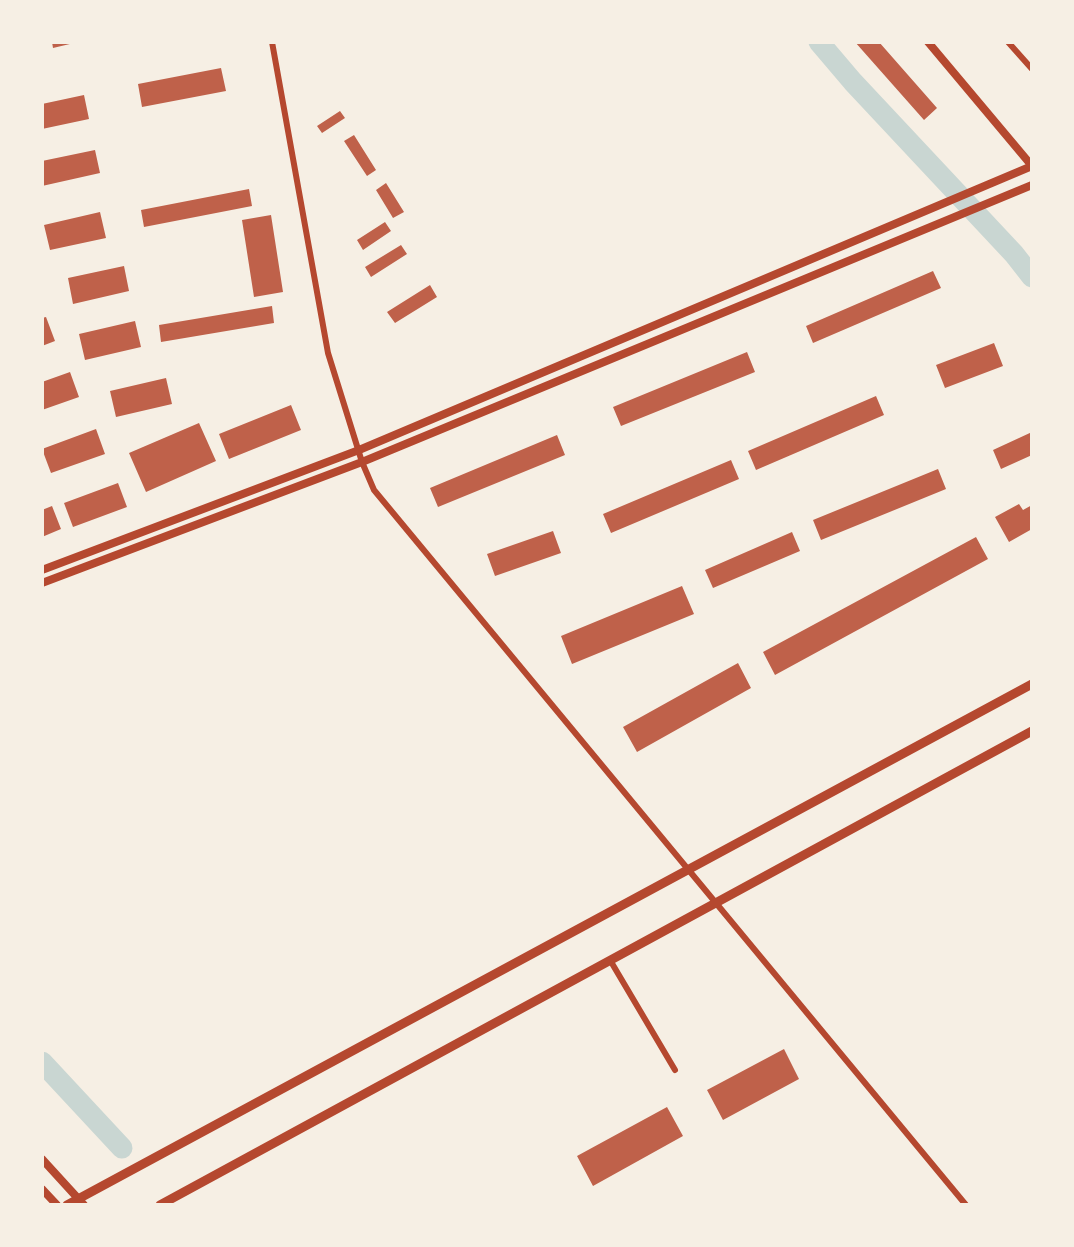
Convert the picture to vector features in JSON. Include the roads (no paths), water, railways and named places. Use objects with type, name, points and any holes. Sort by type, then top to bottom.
[{"type":"main road","points":[[67,1205],[81,1202],[1032,684]]},
{"type":"main road","points":[[160,1205],[1032,731]]},
{"type":"street","points":[[273,42],[328,353],[362,462],[375,490],[966,1205]]},
{"type":"street","points":[[42,570],[359,450],[1032,166],[928,42]]},
{"type":"street","points":[[1008,42],[1032,69]]},
{"type":"street","points":[[42,583],[362,462],[1032,184]]},
{"type":"street","points":[[610,960],[675,1070]]},
{"type":"street","points":[[42,1160],[81,1202]]},
{"type":"street","points":[[42,1189],[57,1205]]},
{"type":"waterway","points":[[819,42],[853,82],[1014,254],[1032,277]]},
{"type":"waterway","points":[[42,1062],[122,1148]]}]
